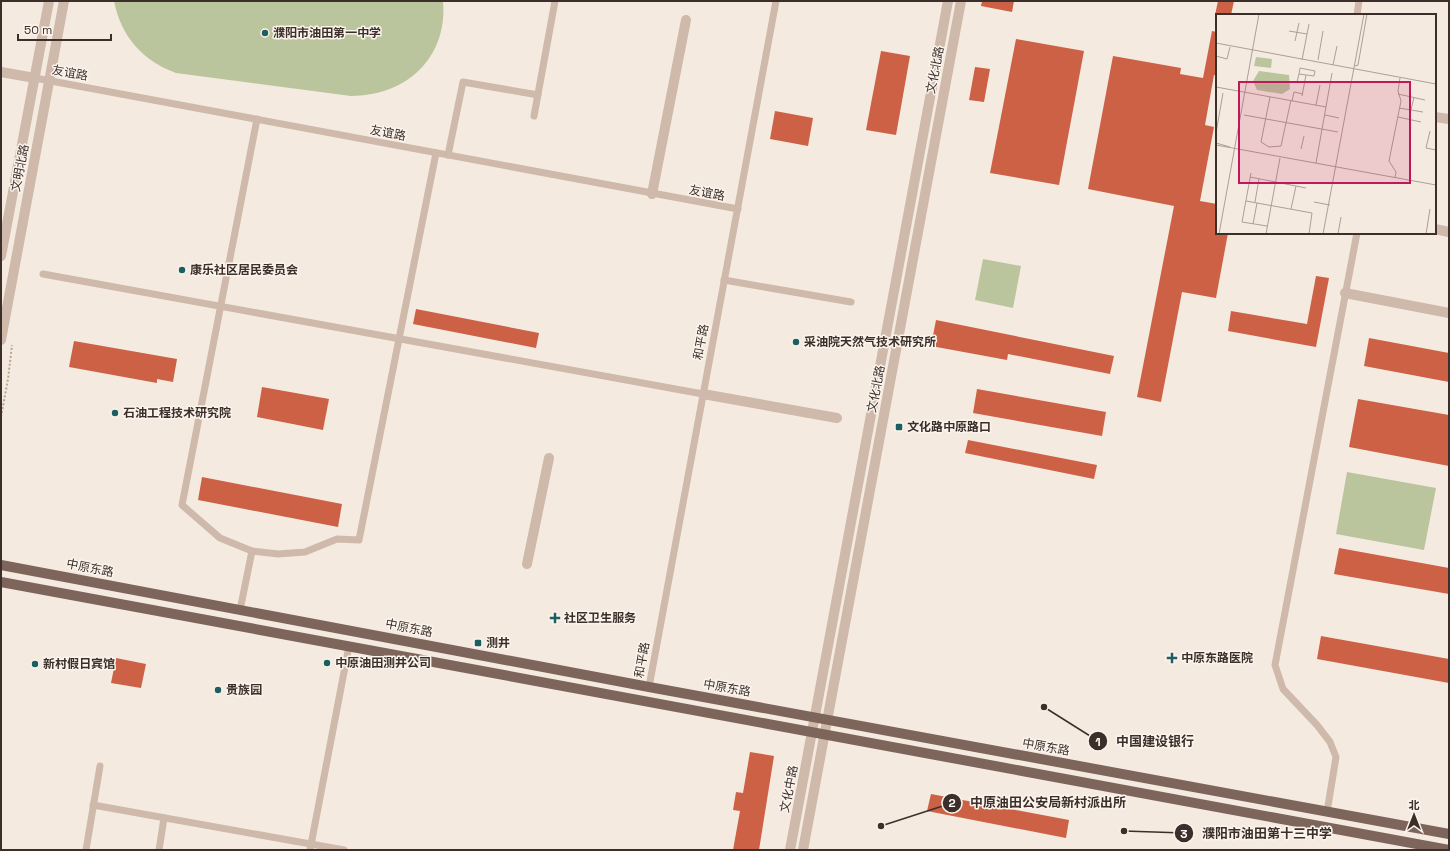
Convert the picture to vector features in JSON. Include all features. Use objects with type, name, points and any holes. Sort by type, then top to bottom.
[{"type":"main road","name":"中原东路","points":[[1,565],[649,687],[1449,834]]},
{"type":"main road","points":[[1,582],[1449,850]]},
{"type":"street","name":"文明北路","points":[[1,256],[49,1]]},
{"type":"street","name":"文明北路","points":[[1,340],[64,1]]},
{"type":"street","name":"文化北路","points":[[812,732],[948,1]]},
{"type":"street","name":"文化北路","points":[[825,734],[961,1]]},
{"type":"street","points":[[652,194],[686,20]]},
{"type":"street","points":[[1,72],[35,78]]},
{"type":"street","points":[[1436,117],[1449,119]]},
{"type":"street","points":[[1436,229],[1449,232]]},
{"type":"street","points":[[1345,293],[1449,313]]},
{"type":"street","points":[[703,394],[837,418]]},
{"type":"street","points":[[527,564],[549,458]]},
{"type":"street","name":"文化中路","points":[[790,850],[812,732]]},
{"type":"street","name":"文化中路","points":[[803,850],[825,734]]},
{"type":"lane","points":[[534,116],[555,1]]},
{"type":"lane","name":"和平路","points":[[649,687],[776,1]]},
{"type":"lane","points":[[1357,14],[1360,1]]},
{"type":"lane","name":"友谊路","points":[[35,78],[738,210]]},
{"type":"lane","points":[[448,155],[463,82],[538,95]]},
{"type":"lane","points":[[257,120],[182,505],[220,538],[252,550],[278,554],[304,552],[337,539],[359,540],[436,153]]},
{"type":"lane","points":[[1327,812],[1336,757],[1330,742],[1317,725],[1283,689],[1276,665],[1356,234]]},
{"type":"lane","points":[[43,274],[703,394]]},
{"type":"lane","points":[[724,280],[850,302]]},
{"type":"lane","points":[[240,610],[252,550]]},
{"type":"lane","points":[[310,847],[349,646]]},
{"type":"lane","points":[[86,850],[100,766]]},
{"type":"lane","points":[[93,805],[310,847],[344,850]]},
{"type":"lane","points":[[159,850],[164,818]]},
{"type":"green space","name":"濮阳市油田第一中学","points":[[114,1],[443,1],[443,21],[438,40],[431,56],[420,70],[406,81],[389,89],[371,94],[351,96],[176,73],[153,62],[135,46],[122,26]]},
{"type":"green space","points":[[983,259],[1021,266],[1013,308],[975,300]]},
{"type":"green space","points":[[1347,472],[1436,488],[1424,550],[1336,534]]},
{"type":"building","points":[[982,1],[1014,1],[1012,12],[981,6]]},
{"type":"building","points":[[1218,1],[1234,1],[1231,14],[1215,15]]},
{"type":"building","points":[[1212,31],[1216,32],[1216,76],[1214,75],[1205,125],[1214,127],[1200,201],[1216,204],[1216,234],[1228,234],[1216,298],[1182,292],[1161,402],[1137,397],[1174,206],[1088,189],[1113,56],[1181,68],[1180,74],[1203,78]]},
{"type":"building","points":[[1016,39],[1084,51],[1059,185],[990,173]]},
{"type":"building","points":[[881,51],[910,56],[896,135],[866,130]]},
{"type":"building","points":[[975,67],[990,69],[984,102],[969,100]]},
{"type":"building","points":[[775,111],[813,118],[808,146],[770,139]]},
{"type":"building","points":[[1316,276],[1329,278],[1316,347],[1228,331],[1231,311],[1307,324]]},
{"type":"building","points":[[416,309],[539,333],[536,348],[413,324]]},
{"type":"building","points":[[936,320],[1114,356],[1110,374],[1008,354],[1007,360],[931,346]]},
{"type":"building","points":[[1369,338],[1449,353],[1449,382],[1364,366]]},
{"type":"building","points":[[74,341],[177,359],[173,382],[157,379],[157,383],[69,367]]},
{"type":"building","points":[[262,387],[329,399],[323,430],[257,417]]},
{"type":"building","points":[[977,389],[1106,412],[1102,436],[973,413]]},
{"type":"building","points":[[1358,399],[1449,415],[1449,466],[1349,447]]},
{"type":"building","points":[[968,440],[1097,465],[1094,479],[965,453]]},
{"type":"building","points":[[202,477],[342,504],[338,527],[198,500]]},
{"type":"building","points":[[1339,548],[1449,568],[1449,594],[1334,574]]},
{"type":"building","points":[[1321,636],[1449,659],[1449,683],[1317,659]]},
{"type":"building","points":[[116,658],[146,664],[141,688],[111,683]]},
{"type":"building","points":[[750,752],[774,756],[759,850],[733,850],[740,811],[733,810],[736,792],[743,793]]},
{"type":"building","points":[[931,794],[1069,820],[1066,838],[927,811]]},
{"type":"place","name":"濮阳市油田第一中学","points":[[265,33]]},
{"type":"place","name":"康乐社区居民委员会","points":[[182,270]]},
{"type":"place","name":"采油院天然气技术研究所","points":[[796,342]]},
{"type":"place","name":"石油工程技术研究院","points":[[115,413]]},
{"type":"place","name":"文化路中原路口","points":[[899,427]]},
{"type":"place","name":"社区卫生服务","points":[[555,618]]},
{"type":"place","name":"测井","points":[[478,643]]},
{"type":"place","name":"中原东路医院","points":[[1172,658]]},
{"type":"place","name":"中原油田测井公司","points":[[327,663]]},
{"type":"place","name":"新村假日宾馆","points":[[35,664]]},
{"type":"place","name":"贵族园","points":[[218,690]]},
{"type":"place","name":"中国建设银行","points":[[1044,707]]},
{"type":"place","name":"中原油田公安局新村派出所","points":[[881,826]]},
{"type":"place","name":"濮阳市油田第十三中学","points":[[1124,831]]}]
